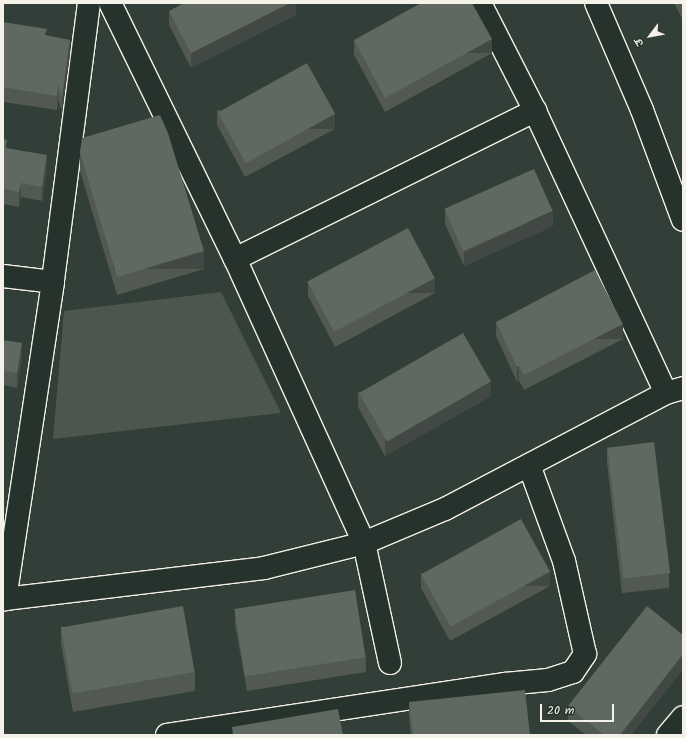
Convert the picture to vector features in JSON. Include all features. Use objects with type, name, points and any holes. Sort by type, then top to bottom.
[{"type":"street","points":[[89,3],[53,282],[4,599],[264,568],[364,543],[445,509],[675,391],[480,3]]},
{"type":"street","points":[[110,3],[235,259],[364,543],[390,663]]},
{"type":"street","points":[[596,3],[642,110],[683,220]]},
{"type":"street","points":[[235,259],[535,111]]},
{"type":"street","points":[[3,276],[53,282]]},
{"type":"street","points":[[167,735],[505,684],[548,680],[573,672],[585,654],[564,561],[529,465]]},
{"type":"street","points":[[668,735],[683,717]]},
{"type":"shaded area","points":[[221,292],[281,413],[53,439],[64,311]]},
{"type":"building","points":[[184,3],[290,3],[191,53],[169,11]]},
{"type":"building","points":[[421,3],[472,3],[492,39],[385,98],[354,40]]},
{"type":"building","points":[[3,22],[47,29],[45,35],[70,40],[62,97],[58,84],[57,96],[3,87]]},
{"type":"building","points":[[307,63],[335,114],[246,163],[218,112]]},
{"type":"building","points":[[160,115],[168,133],[204,251],[117,277],[80,152],[82,138]]},
{"type":"building","points":[[3,139],[7,140],[6,148],[47,155],[42,187],[21,183],[19,192],[3,189]]},
{"type":"building","points":[[534,169],[553,211],[463,251],[444,209]]},
{"type":"building","points":[[408,228],[435,278],[334,332],[307,282]]},
{"type":"building","points":[[595,270],[623,324],[524,375],[519,366],[517,367],[496,322]]},
{"type":"building","points":[[463,333],[491,381],[387,441],[359,393]]},
{"type":"building","points":[[3,340],[22,343],[17,373],[3,371]]},
{"type":"building","points":[[654,442],[670,573],[623,579],[607,448]]},
{"type":"building","points":[[521,519],[550,571],[450,627],[421,574]]},
{"type":"building","points":[[355,590],[366,657],[245,676],[235,609]]},
{"type":"building","points":[[183,606],[195,672],[73,694],[61,628]]},
{"type":"building","points":[[647,606],[683,635],[683,654],[620,735],[604,735],[568,706]]},
{"type":"building","points":[[525,690],[530,735],[413,735],[409,702]]},
{"type":"building","points":[[338,709],[343,735],[233,735],[232,727]]}]
